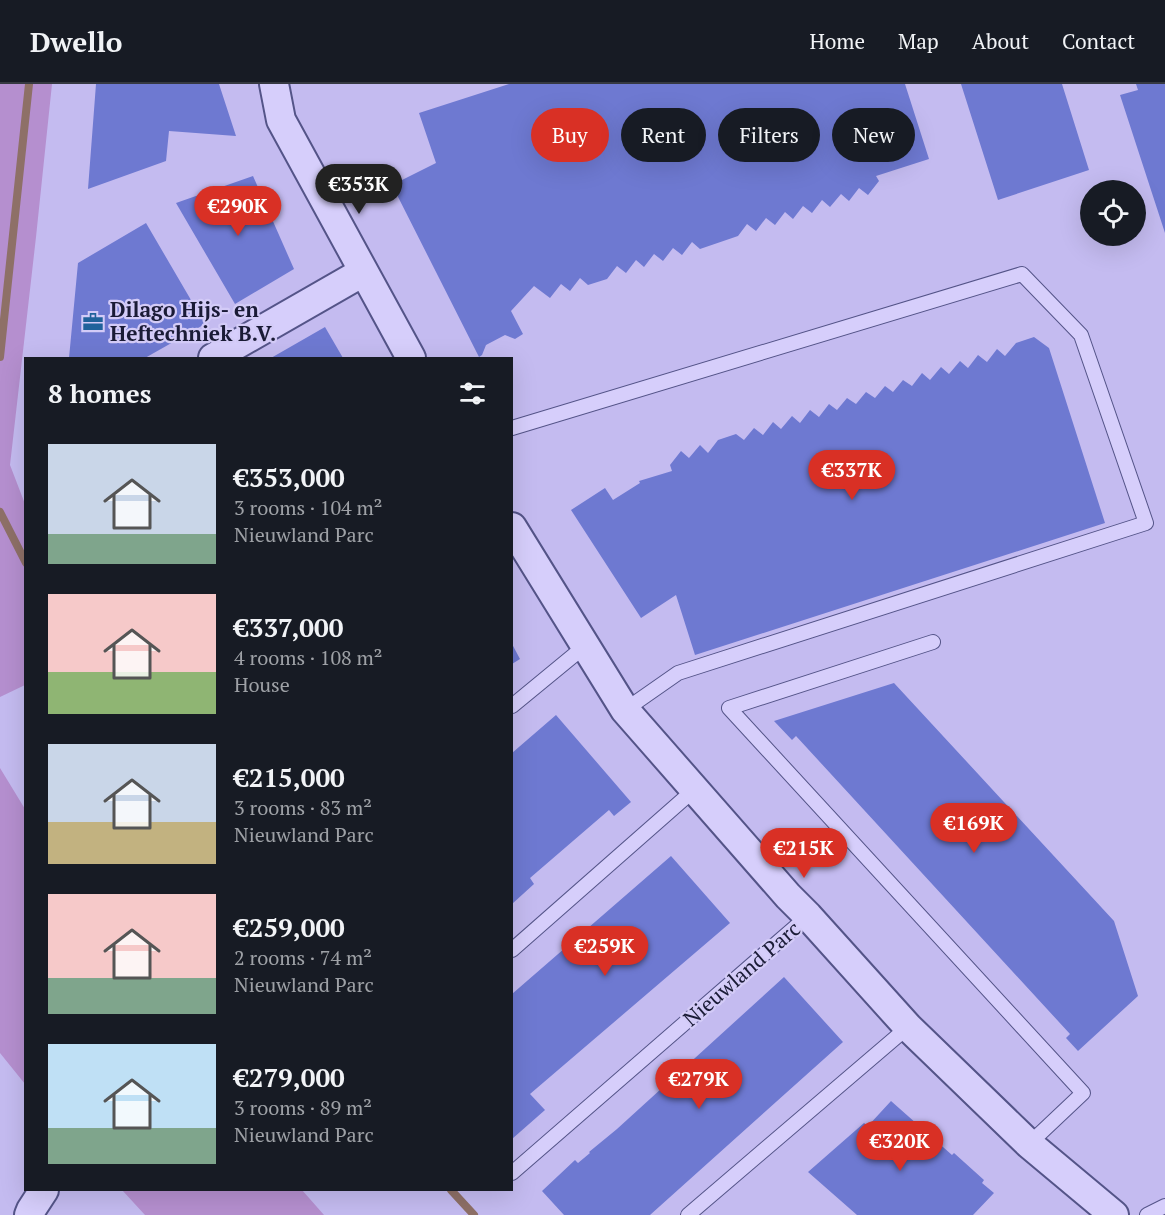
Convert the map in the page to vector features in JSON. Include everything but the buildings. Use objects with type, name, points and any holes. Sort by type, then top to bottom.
[{"type":"street","points":[[274,84],[281,120],[410,357]]},
{"type":"street","points":[[215,357],[363,272]]},
{"type":"street","name":"Nieuwland Parc","points":[[513,529],[625,710],[694,789],[908,1027],[1029,1144],[1114,1215]]},
{"type":"street","points":[[29,1215],[43,1191]]},
{"type":"lane","points":[[513,428],[1022,274],[1081,334],[1146,523],[678,673],[625,710]]},
{"type":"lane","points":[[933,642],[729,708],[1083,1093],[1029,1144]]},
{"type":"lane","points":[[513,705],[585,646]]},
{"type":"lane","points":[[513,949],[694,789]]},
{"type":"lane","name":"Nieuwland Parc","points":[[513,1172],[808,916]]},
{"type":"lane","points":[[688,1215],[908,1027]]},
{"type":"lane","points":[[1147,1215],[1165,1206]]},
{"type":"shaded area","points":[[0,84],[52,84],[10,465],[24,501],[24,685],[0,697]]},
{"type":"shaded area","points":[[0,768],[24,807],[24,1083],[0,1053]]},
{"type":"shaded area","points":[[123,1191],[303,1191],[324,1215],[145,1215]]},
{"type":"waterway","points":[[0,357],[29,84]]},
{"type":"waterway","points":[[0,512],[24,559]]},
{"type":"waterway","points":[[452,1191],[474,1215]]},
{"type":"place","name":"Dilago Hijs- en Heftechniek B.V.","points":[[93,322]]}]
